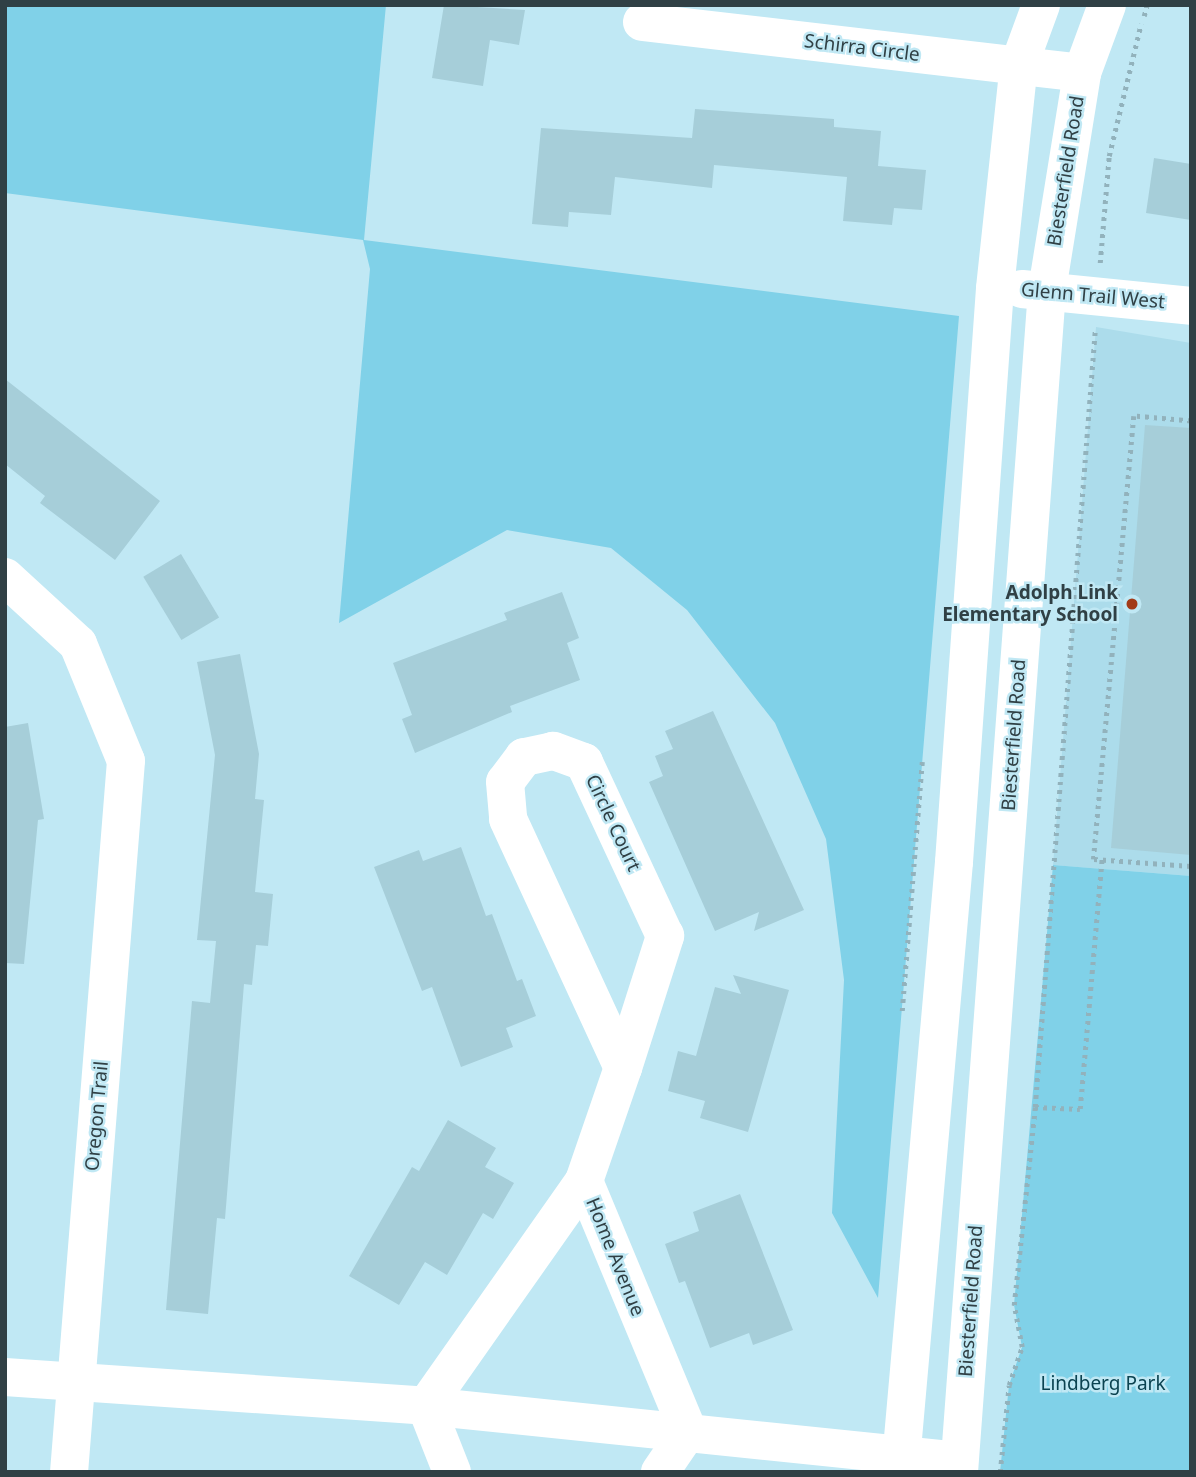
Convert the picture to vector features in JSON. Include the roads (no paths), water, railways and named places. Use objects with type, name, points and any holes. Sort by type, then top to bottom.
[{"type":"street","points":[[901,1463],[954,862],[995,288],[1019,65],[1041,5]]},
{"type":"street","name":"Biesterfield Road","points":[[959,1466],[1047,290],[1082,73],[1107,5]]},
{"type":"street","name":"Schirra Circle","points":[[642,22],[1082,73]]},
{"type":"street","name":"Glenn Trail West","points":[[995,288],[1047,290],[1191,306]]},
{"type":"street","name":"Oregon Trail","points":[[5,577],[78,645],[126,761],[69,1472]]},
{"type":"street","name":"Circle Court","points":[[584,1181],[623,1068],[665,936],[584,762],[554,751],[524,757],[505,782],[508,819],[623,1068]]},
{"type":"street","name":"Home Avenue","points":[[426,1406],[584,1181]]},
{"type":"street","name":"Home Avenue","points":[[584,1181],[688,1431]]},
{"type":"street","points":[[5,1377],[426,1406],[688,1431],[901,1463],[959,1466]]},
{"type":"street","points":[[426,1406],[452,1472]]},
{"type":"street","points":[[660,1472],[688,1431]]},
{"type":"place","name":"Adolph Link Elementary School","points":[[1132,604]]},
{"type":"park label","name":"Lindberg Park","points":[[1103,1384]]}]
